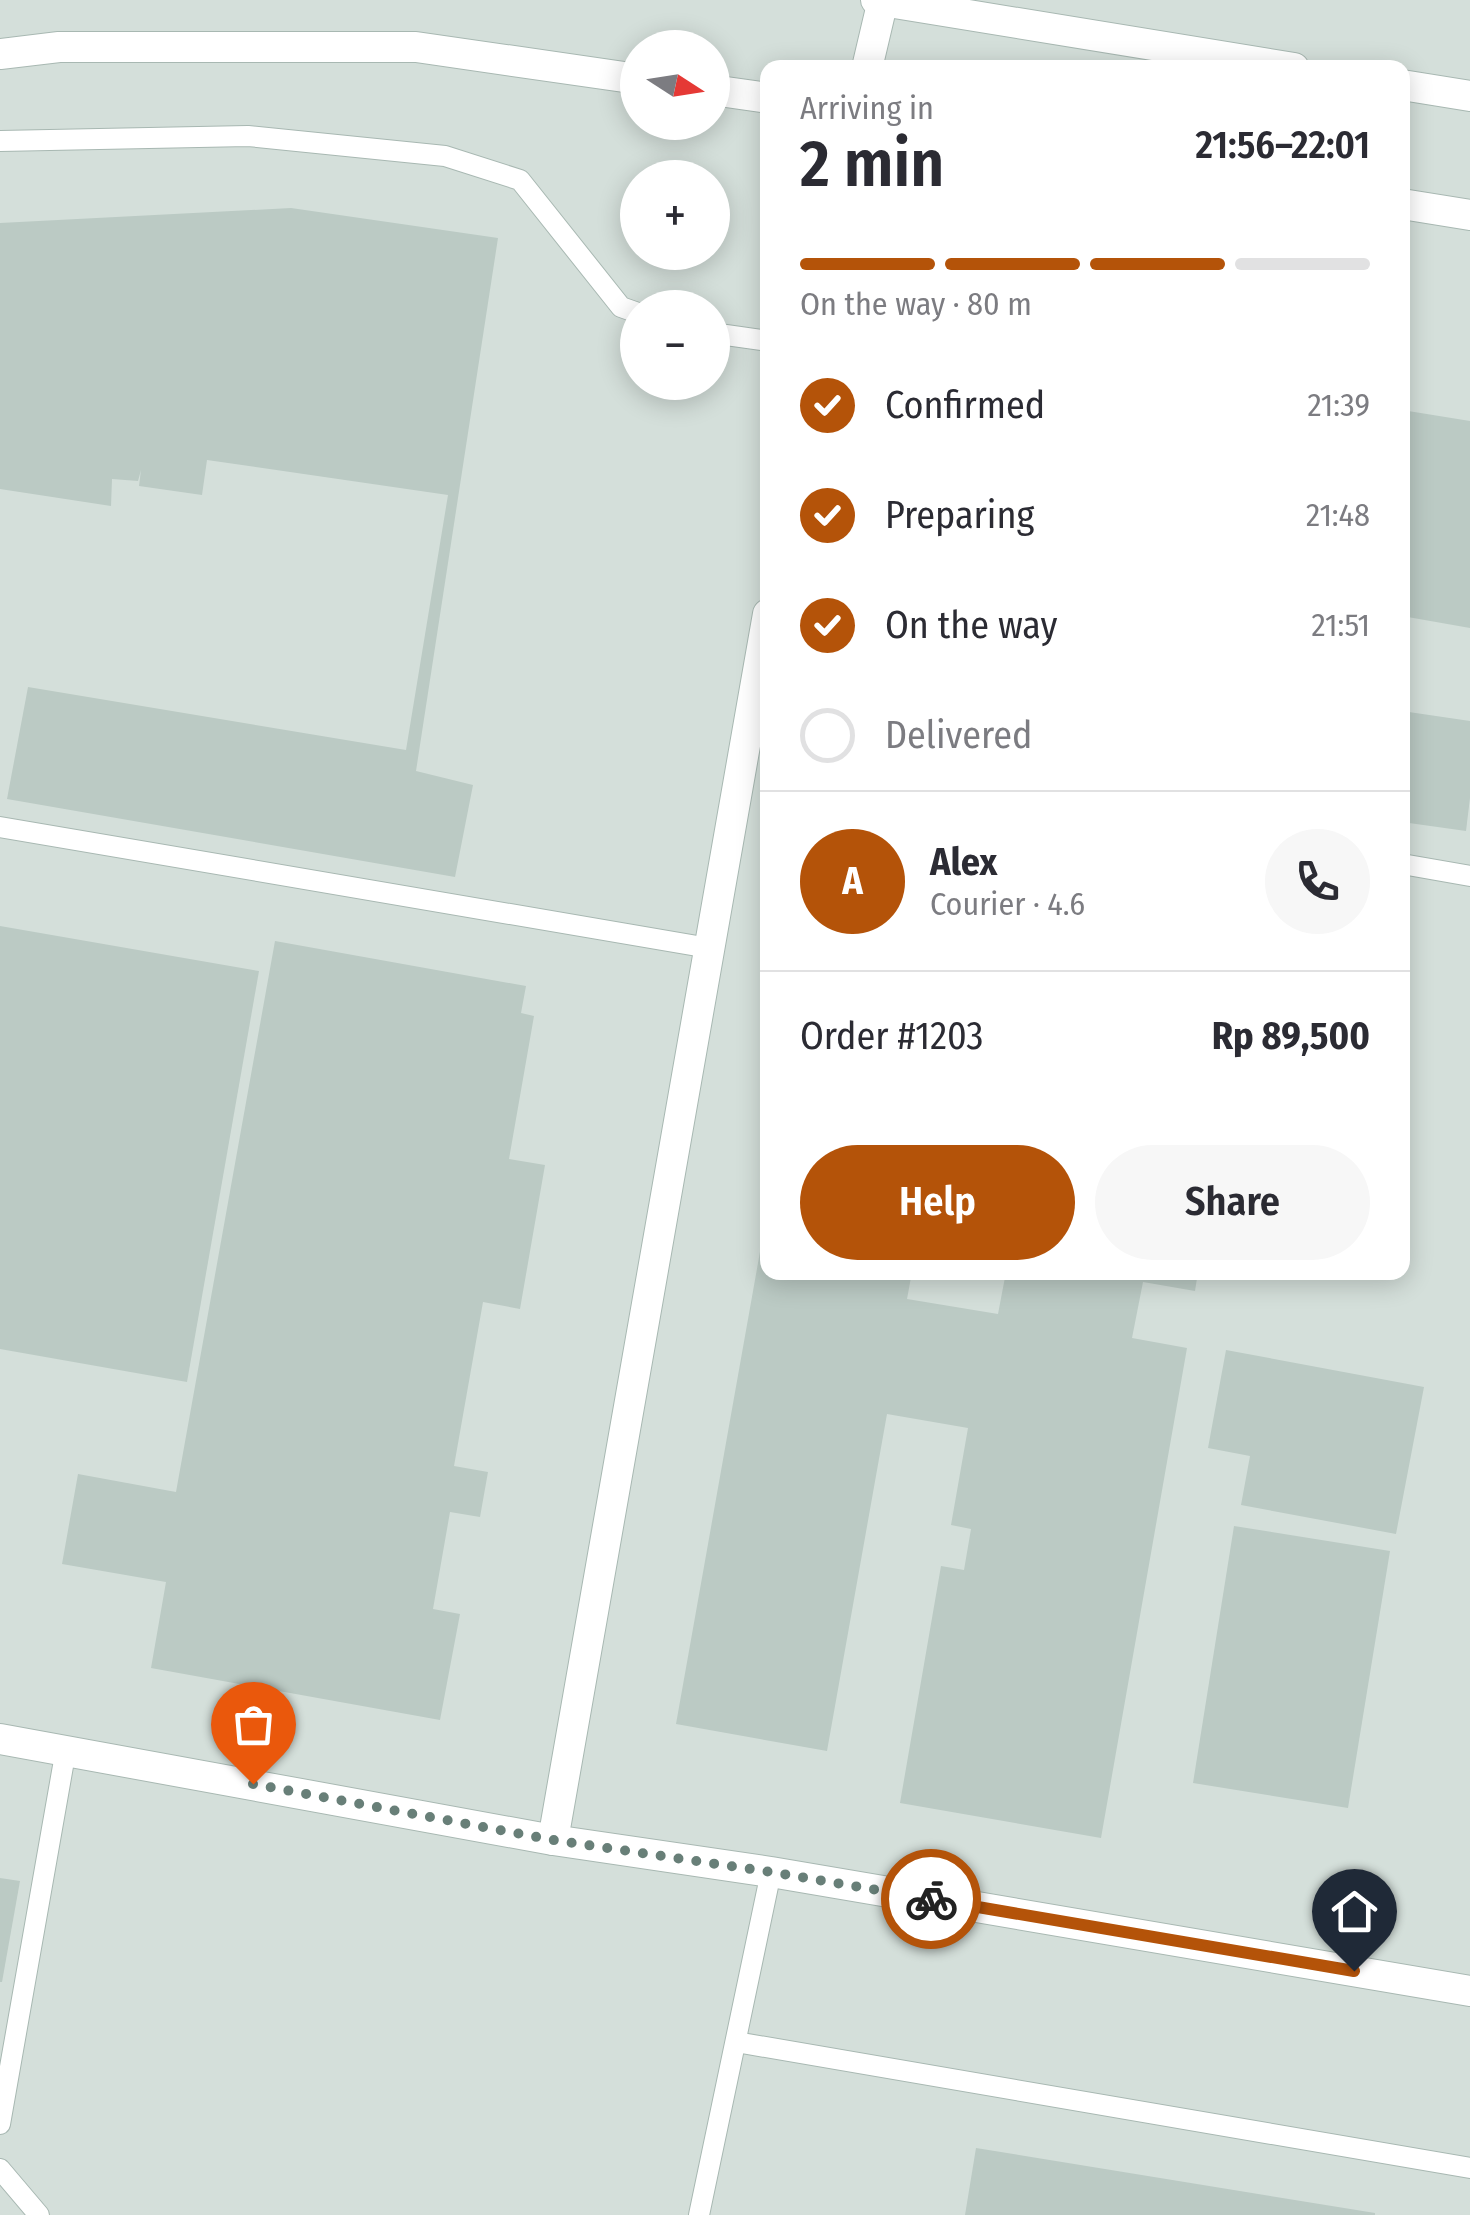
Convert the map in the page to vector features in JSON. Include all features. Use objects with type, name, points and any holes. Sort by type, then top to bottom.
[{"type":"street","points":[[870,60],[881,0],[1245,60]]},
{"type":"street","points":[[0,54],[60,47],[416,46],[620,76]]},
{"type":"street","points":[[1410,86],[1470,96]]},
{"type":"street","points":[[730,93],[760,97]]},
{"type":"street","points":[[1410,205],[1470,215]]},
{"type":"street","points":[[553,1840],[709,948],[760,691]]},
{"type":"street","points":[[0,1738],[553,1840],[771,1872],[1470,1991]]},
{"type":"lane","points":[[0,140],[248,136],[445,156],[520,180],[620,307]]},
{"type":"lane","points":[[730,335],[760,340]]},
{"type":"lane","points":[[0,827],[709,948]]},
{"type":"lane","points":[[1410,865],[1470,876]]},
{"type":"lane","points":[[0,2124],[66,1749]]},
{"type":"lane","points":[[699,2215],[771,1872]]},
{"type":"lane","points":[[736,2042],[1470,2168]]},
{"type":"lane","points":[[0,2169],[39,2215]]},
{"type":"shaded area","points":[[0,0],[1470,0],[1470,2215],[0,2215]]},
{"type":"building","points":[[291,208],[498,238],[416,771],[473,785],[455,877],[7,799],[28,687],[406,750],[448,495],[207,460],[202,495],[139,486],[141,470],[138,481],[112,479],[111,506],[0,489],[0,223]]},
{"type":"building","points":[[1410,411],[1470,421],[1470,628],[1410,617]]},
{"type":"building","points":[[1410,712],[1470,721],[1466,831],[1410,823]]},
{"type":"building","points":[[0,926],[259,971],[187,1382],[0,1349]]},
{"type":"building","points":[[275,941],[526,986],[521,1013],[534,1016],[509,1159],[545,1165],[520,1309],[483,1302],[454,1466],[488,1472],[480,1517],[450,1512],[433,1609],[460,1614],[440,1720],[151,1668],[166,1582],[62,1564],[78,1474],[176,1492]]},
{"type":"building","points":[[760,1252],[760,1280],[911,1280],[907,1299],[998,1314],[1004,1280],[1197,1280],[1195,1291],[1143,1282],[1132,1338],[1187,1348],[1101,1838],[900,1803],[941,1566],[964,1570],[971,1529],[951,1525],[968,1428],[887,1414],[827,1751],[676,1724]]},
{"type":"building","points":[[1226,1350],[1424,1387],[1396,1534],[1241,1505],[1250,1456],[1208,1448]]},
{"type":"building","points":[[1234,1526],[1390,1551],[1348,1808],[1193,1783]]},
{"type":"building","points":[[0,1878],[20,1881],[2,1982],[0,1982]]},
{"type":"building","points":[[976,2148],[1375,2213],[1375,2215],[965,2215]]},
{"type":"way so far","points":[[253,1784],[553,1840],[931,1899]]},
{"type":"route","points":[[931,1899],[1354,1971]]}]
